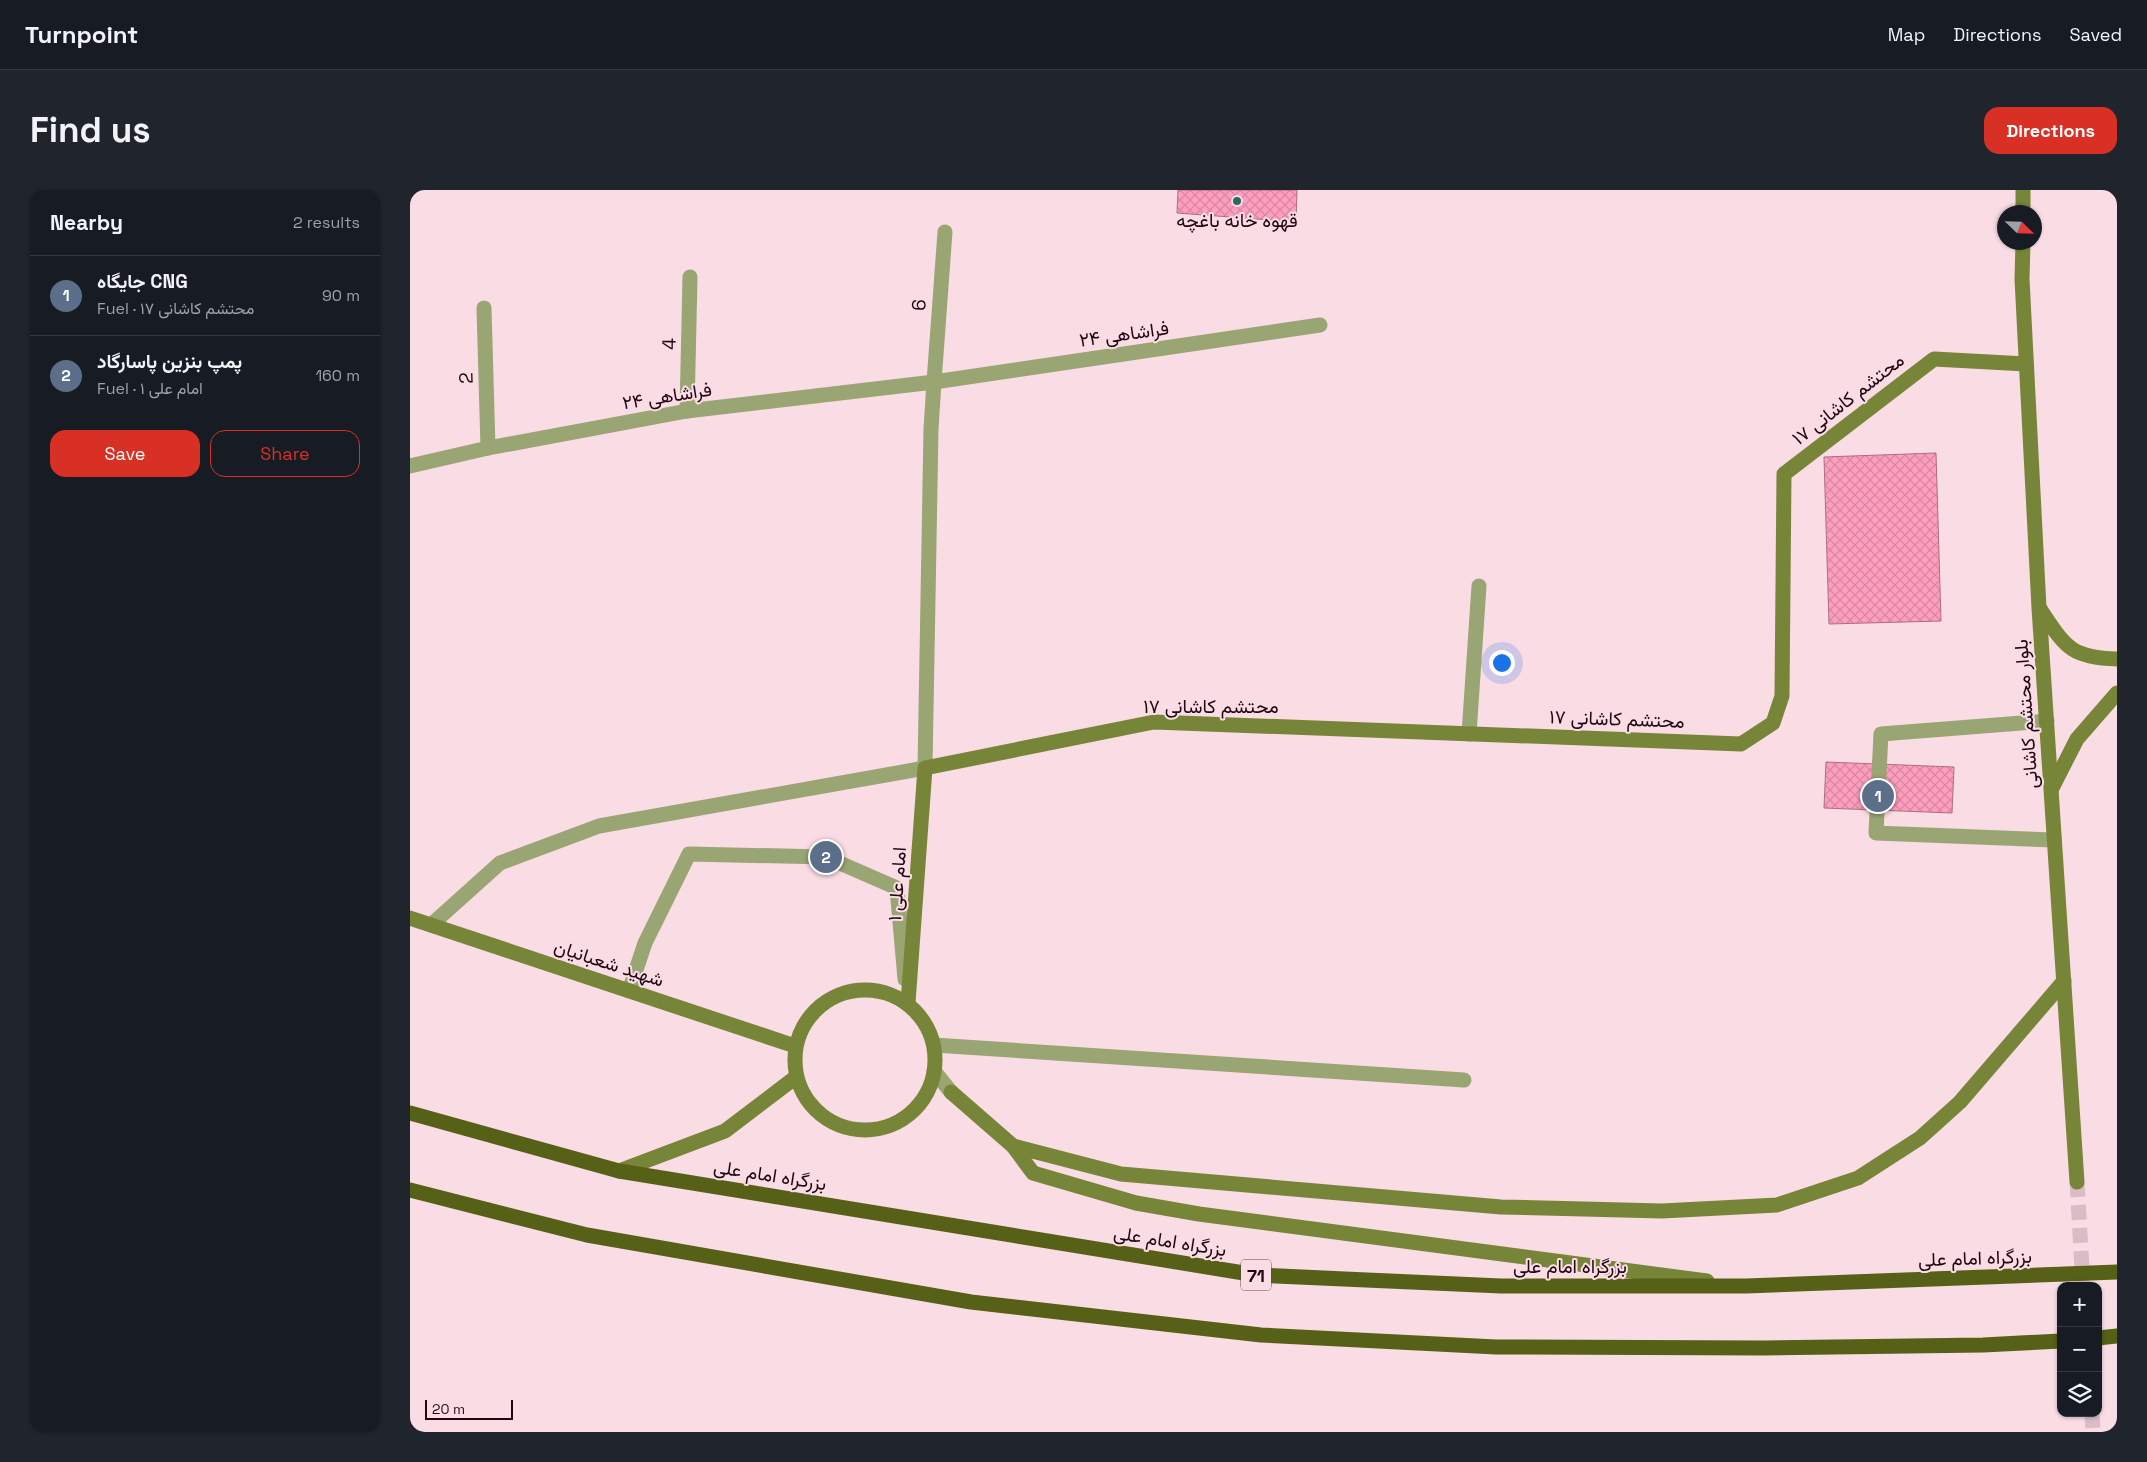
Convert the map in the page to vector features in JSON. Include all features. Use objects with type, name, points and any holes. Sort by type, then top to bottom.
[{"type":"highway","name":"بزرگراه امام علی","points":[[410,1113],[619,1171],[1256,1275],[1501,1286],[1746,1286],[2117,1272]]},
{"type":"highway","points":[[410,1190],[587,1235],[970,1302],[1261,1335],[1496,1348],[1765,1348],[2057,1342]]},
{"type":"highway","points":[[2102,1338],[2117,1336]]},
{"type":"main road","points":[[2023,190],[2023,205]]},
{"type":"main road","name":"بلوار محتشم کاشانی","points":[[2023,250],[2026,364],[2039,608],[2077,1182]]},
{"type":"main road","name":"محتشم کاشانی ۱۷","points":[[926,768],[1154,722],[1741,744],[1772,723],[1782,696],[1784,474],[1934,359],[2026,364]]},
{"type":"main road","points":[[2039,608],[2062,642],[2080,654],[2117,660]]},
{"type":"main road","points":[[2051,790],[2077,739],[2117,692]]},
{"type":"main road","name":"امام علی ۱","points":[[908,1003],[926,768]]},
{"type":"main road","name":"شهید شعبانیان","points":[[410,918],[795,1046]]},
{"type":"main road","points":[[1013,1146],[1121,1174],[1500,1207],[1662,1211],[1777,1205],[1858,1178],[1920,1138],[1960,1102],[2064,981]]},
{"type":"main road","points":[[863,989],[886,992],[908,1003],[920,1014],[929,1029],[934,1045],[934,1071],[928,1091],[916,1108],[900,1121],[880,1129],[859,1130],[838,1126],[819,1114],[805,1097],[796,1077],[795,1046],[804,1024],[819,1006],[840,993],[863,989]]},
{"type":"main road","points":[[619,1171],[725,1131],[796,1077]]},
{"type":"main road","points":[[951,1092],[1013,1146],[1033,1173],[1136,1204],[1208,1216],[1746,1286]]},
{"type":"street","name":"6","points":[[934,382],[945,232]]},
{"type":"street","name":"4","points":[[687,411],[690,277]]},
{"type":"street","name":"2","points":[[484,308],[488,448]]},
{"type":"street","name":"فراشاهی ۲۴","points":[[410,466],[488,448],[687,411],[934,382],[1320,325]]},
{"type":"street","points":[[431,925],[500,864],[599,826],[926,768],[930,429],[934,382]]},
{"type":"street","points":[[1469,734],[1479,586]]},
{"type":"street","points":[[2047,721],[1881,734],[1876,833],[2054,840]]},
{"type":"street","points":[[629,991],[644,943],[689,854],[826,857],[897,888],[908,1003]]},
{"type":"street","points":[[934,1045],[1464,1080]]},
{"type":"street","points":[[934,1071],[951,1092]]},
{"type":"building","name":"قهوه خانه باغچه","points":[[1178,190],[1297,190],[1296,222],[1177,213]]},
{"type":"building","points":[[1936,453],[1941,621],[1829,624],[1824,457]]},
{"type":"building","points":[[1826,762],[1954,767],[1952,813],[1824,808]]},
{"type":"tunnel","points":[[2077,1182],[2083,1282]]},
{"type":"tunnel","points":[[2092,1417],[2093,1432]]},
{"type":"place","name":"قهوه خانه باغچه","points":[[1237,201]]},
{"type":"place","name":"جایگاه CNG","points":[[1878,796]]},
{"type":"place","name":"پمپ بنزین پاسارگاد","points":[[826,857]]}]
